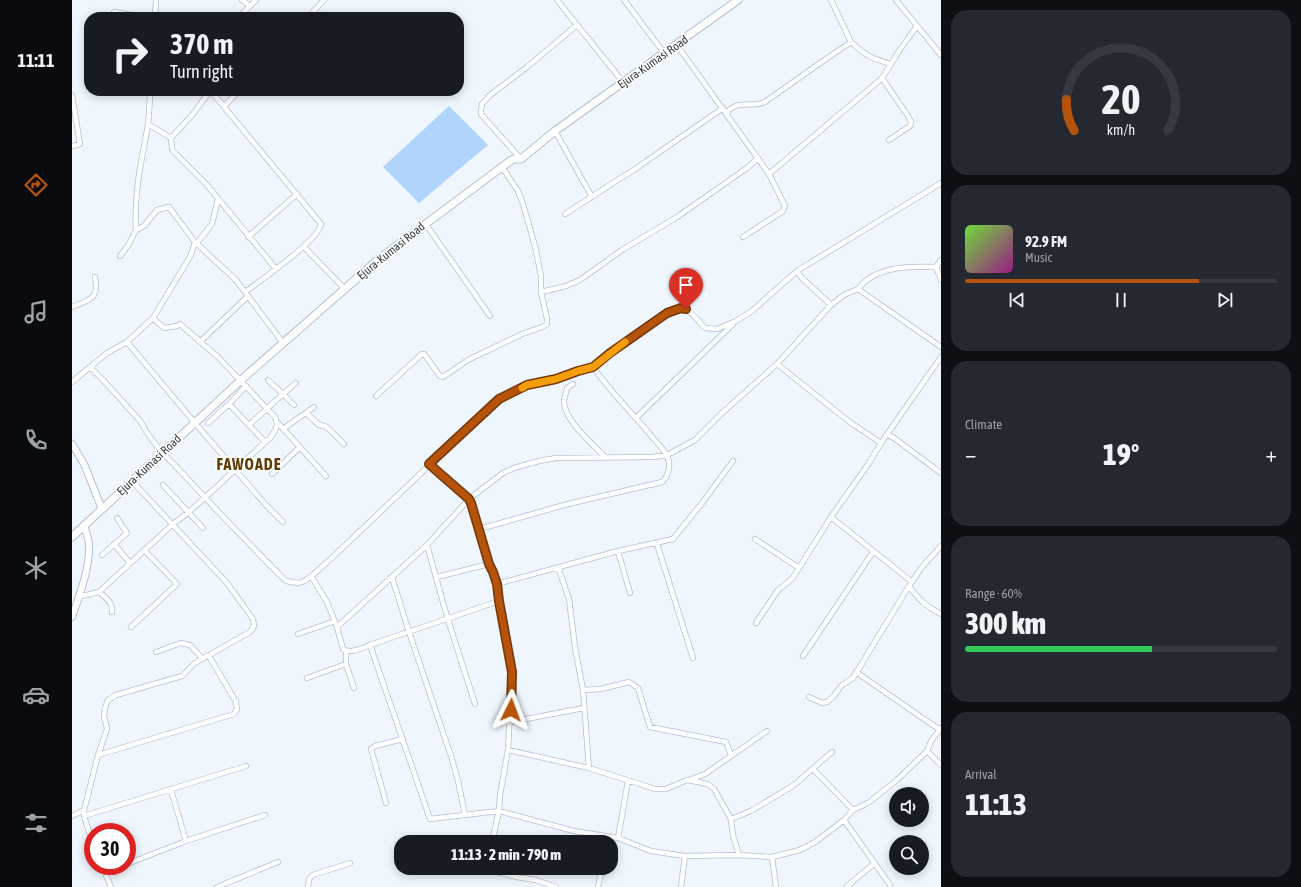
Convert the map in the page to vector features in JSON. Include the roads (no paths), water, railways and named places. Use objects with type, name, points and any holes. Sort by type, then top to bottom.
[{"type":"main road","name":"Ejura-Kumasi Road","points":[[72,537],[241,380],[380,258],[513,159],[521,159],[555,131],[738,0]]},
{"type":"street","points":[[156,0],[156,12]]},
{"type":"street","points":[[242,0],[250,6]]},
{"type":"street","points":[[244,12],[256,0]]},
{"type":"street","points":[[313,12],[324,0]]},
{"type":"street","points":[[557,0],[623,82]]},
{"type":"street","points":[[624,0],[664,53]]},
{"type":"street","points":[[831,0],[851,42],[863,54],[872,59],[892,64]]},
{"type":"street","points":[[898,1],[941,55]]},
{"type":"street","points":[[521,159],[481,114],[482,104],[489,96],[527,67],[577,25]]},
{"type":"street","points":[[769,174],[882,78],[917,26]]},
{"type":"street","points":[[565,214],[724,111],[736,105],[760,104],[765,102],[851,42]]},
{"type":"street","points":[[677,45],[769,174],[786,206],[783,211],[743,237]]},
{"type":"street","points":[[882,78],[911,122],[910,126],[889,140]]},
{"type":"street","points":[[72,95],[80,144],[72,146]]},
{"type":"street","points":[[120,256],[129,244],[136,230],[136,191],[148,124],[150,96]]},
{"type":"street","points":[[207,96],[171,138],[172,148],[176,154],[207,185],[248,237],[276,269]]},
{"type":"street","points":[[200,342],[247,294],[304,247],[319,230],[321,224],[215,96]]},
{"type":"street","points":[[224,106],[233,96]]},
{"type":"street","points":[[148,124],[171,138]]},
{"type":"street","points":[[555,131],[592,197]]},
{"type":"street","points":[[541,292],[566,286],[580,280],[622,250],[677,217],[747,168],[758,158]]},
{"type":"street","points":[[376,396],[422,354],[424,354],[440,376],[443,377],[468,360],[522,334],[547,324],[541,292],[541,276],[535,246],[523,204],[518,191],[502,167]]},
{"type":"street","points":[[90,367],[141,422],[163,452],[205,498],[286,581],[297,583],[303,582],[499,399],[527,385],[556,379],[593,367],[610,353],[667,313],[681,308],[686,309],[705,328],[717,329],[736,321],[752,311],[797,271],[941,184]]},
{"type":"street","points":[[248,237],[297,194]]},
{"type":"street","points":[[72,382],[107,353],[127,342],[153,318],[191,256],[196,243],[212,224],[218,199]]},
{"type":"street","points":[[136,230],[144,226],[157,210],[169,207],[196,243],[236,280],[283,343]]},
{"type":"street","points":[[425,224],[490,316]]},
{"type":"street","points":[[304,247],[345,289]]},
{"type":"street","points":[[936,267],[941,260]]},
{"type":"street","points":[[337,627],[427,545],[469,499],[503,473],[514,468],[556,458],[652,457],[667,455],[694,440],[722,412],[777,364],[831,305],[844,295],[858,289],[864,281],[883,272],[901,267],[936,267]]},
{"type":"street","points":[[936,267],[941,280]]},
{"type":"street","points":[[797,271],[802,278],[831,305]]},
{"type":"street","points":[[72,307],[93,297],[97,289],[96,277]]},
{"type":"street","points":[[858,289],[941,347]]},
{"type":"street","points":[[153,318],[164,328],[180,324],[200,342],[241,380],[326,476]]},
{"type":"street","points":[[636,418],[736,321]]},
{"type":"street","points":[[127,342],[264,503],[283,522]]},
{"type":"street","points":[[756,623],[778,590],[792,579],[831,517],[941,357]]},
{"type":"street","points":[[777,364],[851,423],[881,443]]},
{"type":"street","points":[[479,529],[568,504],[662,482],[667,477],[669,472],[667,455],[636,418],[611,392],[593,367]]},
{"type":"street","points":[[268,380],[294,405]]},
{"type":"street","points":[[249,425],[296,383]]},
{"type":"street","points":[[573,384],[567,388],[564,402],[567,412],[573,425],[605,457]]},
{"type":"street","points":[[208,423],[246,386]]},
{"type":"street","points":[[229,404],[265,442]]},
{"type":"street","points":[[283,429],[314,407]]},
{"type":"street","points":[[306,413],[319,425],[325,426],[330,430],[344,444]]},
{"type":"street","points":[[78,597],[99,592],[271,437],[278,423]]},
{"type":"street","points":[[888,435],[941,473]]},
{"type":"street","points":[[72,444],[84,464],[102,509]]},
{"type":"street","points":[[272,474],[300,447]]},
{"type":"street","points":[[497,584],[673,539],[733,461]]},
{"type":"street","points":[[429,464],[469,499],[489,564],[497,584],[512,672],[508,750],[500,795],[499,811],[494,835]]},
{"type":"street","points":[[86,823],[84,810],[98,755],[107,729],[104,716],[108,700],[116,695],[182,676],[195,663],[250,632],[254,626],[253,619],[227,583],[132,481]]},
{"type":"street","points":[[164,485],[204,528]]},
{"type":"street","points":[[831,517],[911,584],[918,598],[927,606],[941,614]]},
{"type":"street","points":[[102,555],[127,532],[117,518]]},
{"type":"street","points":[[72,617],[83,583],[88,555],[88,542],[84,526]]},
{"type":"street","points":[[755,539],[799,568]]},
{"type":"street","points":[[114,544],[130,563]]},
{"type":"street","points":[[657,544],[693,658]]},
{"type":"street","points":[[427,545],[474,704]]},
{"type":"street","points":[[809,697],[822,703],[828,702],[842,685],[853,678],[922,567],[941,546]]},
{"type":"street","points":[[130,627],[177,584],[145,551]]},
{"type":"street","points":[[618,552],[630,593]]},
{"type":"street","points":[[802,656],[872,552]]},
{"type":"street","points":[[437,577],[489,564]]},
{"type":"street","points":[[558,568],[569,599],[575,647],[583,690],[589,768]]},
{"type":"street","points":[[311,576],[327,602],[337,627],[343,649],[346,651],[346,664],[354,688]]},
{"type":"street","points":[[392,577],[452,759],[465,815]]},
{"type":"street","points":[[99,592],[111,602],[113,606],[112,612]]},
{"type":"street","points":[[346,651],[370,645],[448,620],[499,601]]},
{"type":"street","points":[[298,634],[334,621]]},
{"type":"street","points":[[156,652],[182,643],[190,645],[203,659]]},
{"type":"street","points":[[370,645],[403,739],[428,817],[432,819],[499,811],[574,831],[600,835]]},
{"type":"street","points":[[98,755],[234,714],[237,709],[236,702],[208,656]]},
{"type":"street","points":[[307,678],[346,664]]},
{"type":"street","points":[[628,781],[618,838],[652,851],[685,856],[739,855],[772,857],[800,850],[815,842],[844,820],[853,810],[868,803],[897,780],[927,752],[931,741],[940,729],[856,672]]},
{"type":"street","points":[[583,690],[601,689],[629,682],[638,688],[650,727],[726,742],[731,755]]},
{"type":"street","points":[[510,722],[584,708]]},
{"type":"street","points":[[508,750],[589,768],[655,789],[666,789],[705,774],[767,731]]},
{"type":"street","points":[[386,803],[371,749],[375,746],[403,739]]},
{"type":"street","points":[[731,819],[751,811],[794,785],[832,752]]},
{"type":"street","points":[[927,752],[941,766]]},
{"type":"street","points":[[84,816],[246,766]]},
{"type":"street","points":[[813,769],[853,810]]},
{"type":"street","points":[[688,780],[708,784],[714,789],[731,819],[733,835],[739,855]]},
{"type":"street","points":[[171,790],[186,842]]},
{"type":"street","points":[[72,816],[84,810]]},
{"type":"street","points":[[136,861],[265,815]]},
{"type":"street","points":[[844,820],[890,885]]},
{"type":"street","points":[[681,887],[685,856]]},
{"type":"street","points":[[772,857],[776,887]]},
{"type":"street","points":[[217,887],[278,862]]},
{"type":"street","points":[[308,887],[309,879],[313,875],[350,863]]},
{"type":"street","points":[[846,887],[874,863]]},
{"type":"street","points":[[106,875],[111,887]]},
{"type":"street","points":[[509,875],[535,880],[556,887]]},
{"type":"street","points":[[598,887],[601,875]]},
{"type":"district","name":"FAWOADE","points":[[249,464]]}]
